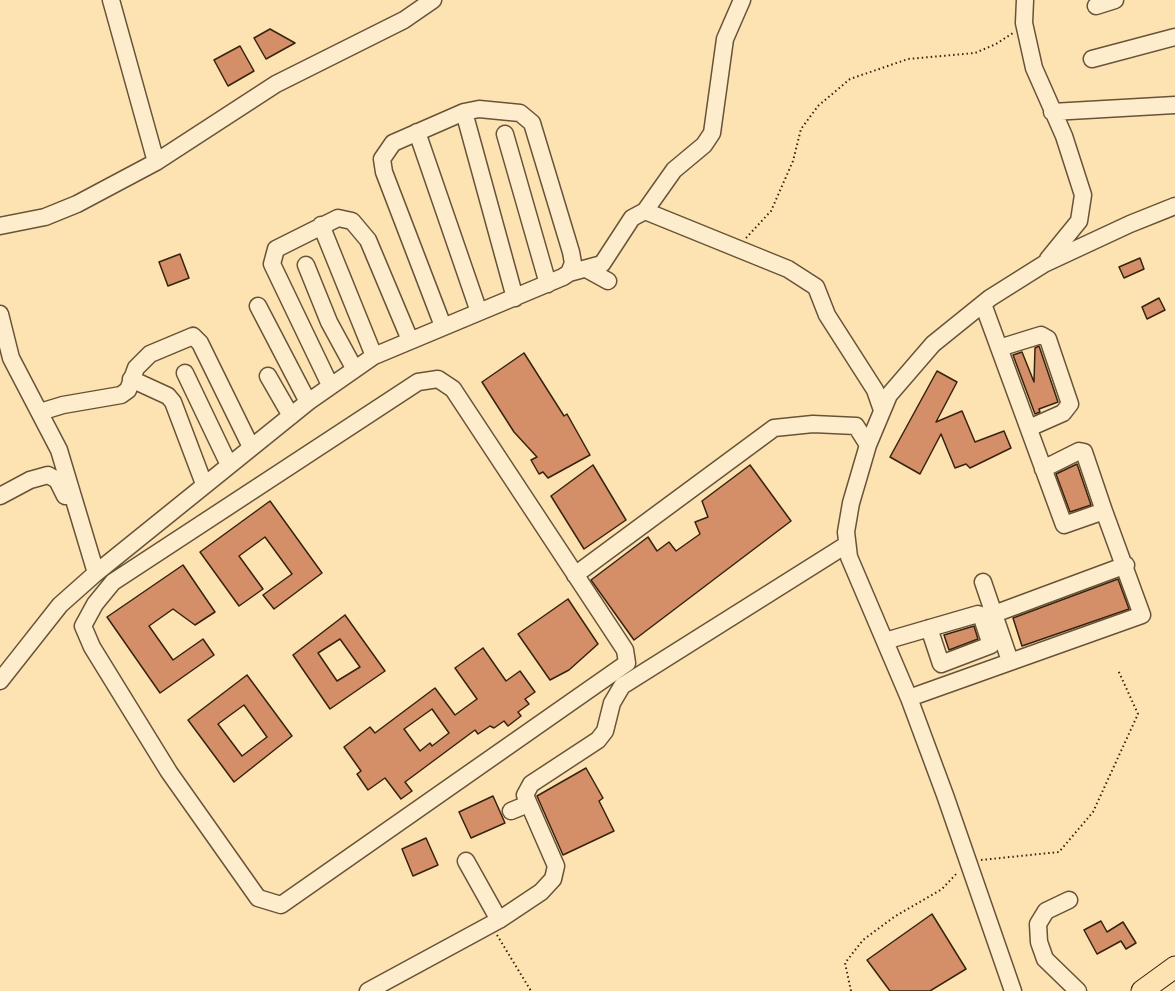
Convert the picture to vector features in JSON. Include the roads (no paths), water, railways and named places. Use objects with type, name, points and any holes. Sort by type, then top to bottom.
[{"type":"main road","points":[[1142,991],[1175,967]]},
{"type":"street","points":[[111,0],[156,162]]},
{"type":"street","points":[[0,226],[45,217],[77,204],[156,162],[276,84],[404,20],[433,0]]},
{"type":"street","points":[[0,681],[60,605],[92,576],[204,484],[354,368],[410,340],[549,284],[569,273],[588,270],[606,261],[632,218],[645,211],[674,170],[704,145],[712,133],[726,39],[742,0]]},
{"type":"street","points":[[1025,0],[1024,23],[1034,68],[1064,136],[1079,179],[1083,210],[1079,221],[1044,264]]},
{"type":"street","points":[[1096,6],[1115,0]]},
{"type":"street","points":[[1092,59],[1175,37]]},
{"type":"street","points":[[1052,112],[1175,105]]},
{"type":"street","points":[[443,326],[382,164],[386,151],[393,143],[464,112],[479,109],[512,110],[532,123],[571,252],[573,263],[569,273]]},
{"type":"street","points":[[464,112],[515,298]]},
{"type":"street","points":[[417,132],[479,312]]},
{"type":"street","points":[[505,134],[549,284]]},
{"type":"street","points":[[1013,991],[909,698],[846,545],[851,503],[868,445],[889,395],[911,366],[933,344],[983,304],[1044,264],[1175,206]]},
{"type":"street","points":[[645,211],[789,268],[816,287],[827,315],[875,390],[882,410]]},
{"type":"street","points":[[330,385],[272,264],[276,249],[339,218],[352,221],[368,240],[410,340]]},
{"type":"street","points":[[321,225],[374,356]]},
{"type":"street","points":[[306,265],[329,322],[354,368]]},
{"type":"street","points":[[588,270],[608,281]]},
{"type":"street","points":[[983,304],[1064,525],[1104,511]]},
{"type":"street","points":[[258,306],[308,402]]},
{"type":"street","points":[[0,314],[11,358],[59,450],[92,576]]},
{"type":"street","points":[[999,348],[1041,335],[1048,339],[1052,348],[1070,404],[1063,413],[1029,428]]},
{"type":"street","points":[[40,412],[63,405],[121,395],[128,390],[136,368],[150,354],[193,336],[197,338],[252,447]]},
{"type":"street","points":[[185,373],[229,465]]},
{"type":"street","points":[[268,375],[291,416]]},
{"type":"street","points":[[131,379],[168,396],[173,402],[204,484]]},
{"type":"street","points":[[438,379],[453,389],[575,575],[625,650],[627,663],[281,905],[258,898],[183,792],[92,647],[83,626],[95,604],[113,582],[418,382],[438,379]]},
{"type":"street","points":[[575,575],[774,428],[813,423],[856,426],[868,445]]},
{"type":"street","points":[[909,698],[1142,615],[1126,565],[1112,537],[1084,452],[1078,451],[1044,469]]},
{"type":"street","points":[[0,496],[30,480],[64,467]]},
{"type":"street","points":[[47,475],[57,480],[62,487],[92,576]]},
{"type":"street","points":[[368,991],[495,922],[542,892],[553,879],[555,866],[525,795],[531,784],[598,740],[605,731],[612,703],[622,686],[846,545]]},
{"type":"street","points":[[994,614],[1126,565]]},
{"type":"street","points":[[983,582],[1010,661]]},
{"type":"street","points":[[885,641],[929,628]]},
{"type":"street","points":[[511,811],[528,804]]},
{"type":"street","points":[[466,861],[495,922]]},
{"type":"street","points":[[1069,900],[1046,911],[1038,924],[1039,942],[1045,959],[1078,991]]}]
